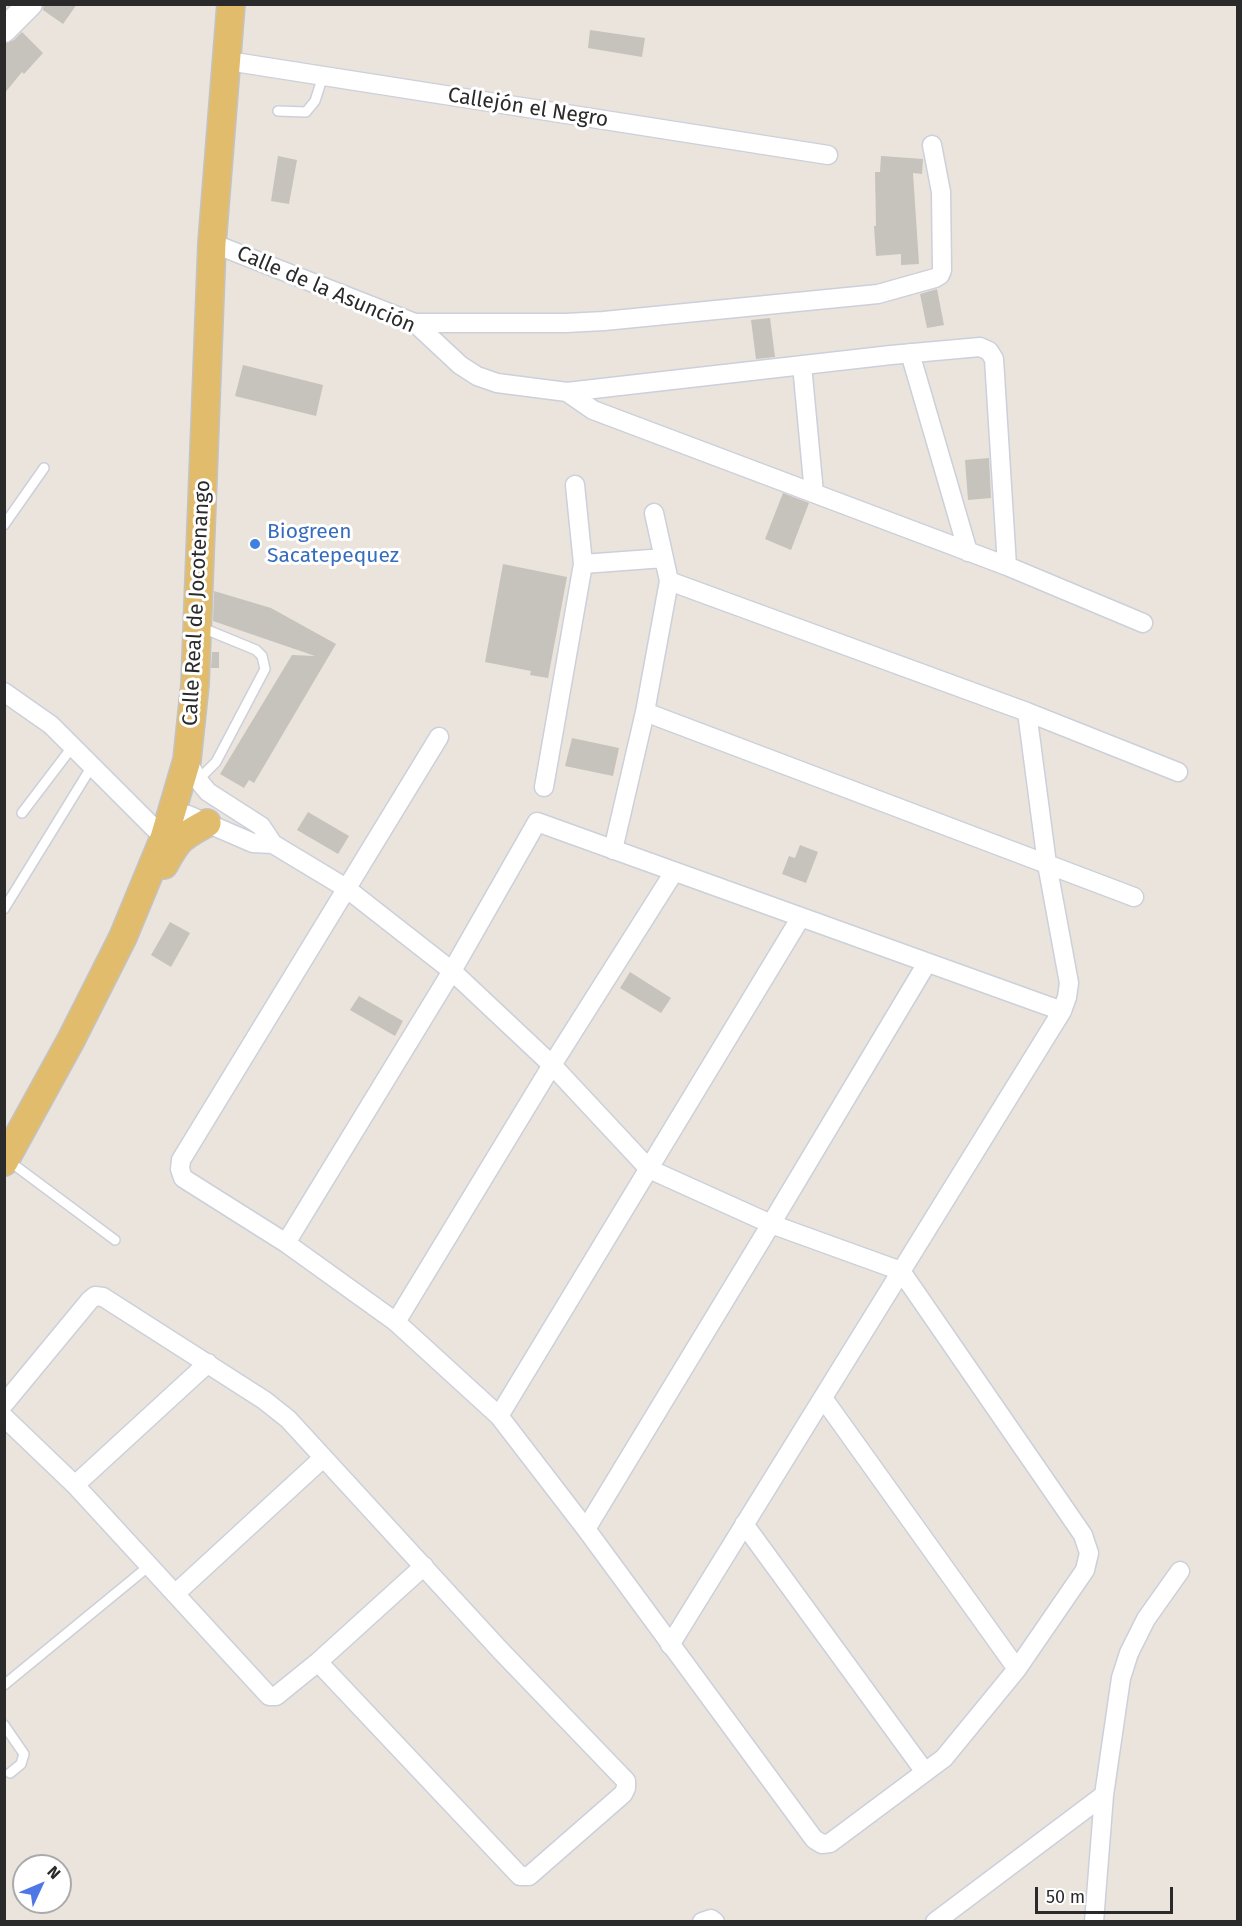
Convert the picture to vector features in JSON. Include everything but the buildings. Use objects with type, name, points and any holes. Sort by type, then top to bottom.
[{"type":"main road","name":"Calle Real de Jocotenango","points":[[5,1161],[71,1040],[123,936],[164,838],[172,811],[193,770],[212,243],[231,4]]},
{"type":"main road","points":[[123,936],[175,846],[184,835],[219,828]]},
{"type":"street","points":[[4,30],[30,4]]},
{"type":"street","name":"Callejón el Negro","points":[[228,61],[828,155]]},
{"type":"street","points":[[415,323],[604,321],[878,294],[935,278],[942,270],[941,192],[932,146]]},
{"type":"street","name":"Calle de la Asunción","points":[[212,243],[415,323],[460,365],[477,376],[497,384],[567,392],[980,347],[989,351],[994,359],[1007,566]]},
{"type":"street","points":[[910,353],[968,552]]},
{"type":"street","points":[[802,365],[814,493]]},
{"type":"street","points":[[567,392],[592,410],[1007,566],[1143,623]]},
{"type":"street","points":[[544,787],[583,564],[574,485]]},
{"type":"street","points":[[613,850],[645,712],[669,581],[654,513]]},
{"type":"street","points":[[583,564],[664,558]]},
{"type":"street","points":[[669,581],[1027,712],[1178,772]]},
{"type":"street","points":[[4,692],[51,725],[164,838]]},
{"type":"street","points":[[645,712],[1134,897]]},
{"type":"street","points":[[670,1645],[1062,1011],[1069,983],[1047,864],[1027,712]]},
{"type":"street","points":[[193,770],[208,792],[261,826],[273,844],[345,888],[452,970],[552,1065],[649,1169],[771,1224],[901,1272],[1083,1535],[1089,1553],[1085,1570],[1017,1669],[944,1758],[830,1843],[822,1844],[814,1839],[500,1416],[396,1322],[286,1244],[183,1178],[180,1169],[181,1160],[345,888],[439,737]]},
{"type":"street","points":[[172,811],[188,815],[253,843],[273,844]]},
{"type":"street","points":[[219,828],[241,813]]},
{"type":"street","points":[[286,1244],[452,970],[537,822],[1062,1011]]},
{"type":"street","points":[[396,1322],[552,1065],[674,872]]},
{"type":"street","points":[[500,1416],[801,917]]},
{"type":"street","points":[[586,1529],[927,963]]},
{"type":"street","points":[[4,1404],[90,1300],[95,1296],[103,1297],[208,1363],[264,1400],[288,1419],[500,1650],[626,1781],[626,1788],[623,1794],[529,1876],[520,1876],[318,1662]]},
{"type":"street","points":[[75,1485],[208,1363]]},
{"type":"street","points":[[823,1398],[1017,1669]]},
{"type":"street","points":[[4,1417],[75,1485],[268,1696],[276,1696],[318,1662],[424,1566]]},
{"type":"street","points":[[175,1594],[323,1458]]},
{"type":"street","points":[[744,1524],[925,1772]]},
{"type":"street","points":[[1094,1922],[1104,1795],[1121,1678],[1129,1653],[1146,1619],[1180,1571]]},
{"type":"street","points":[[935,1922],[1104,1795]]},
{"type":"street","points":[[702,1922],[711,1919],[715,1922]]},
{"type":"lane","points":[[278,111],[306,112],[315,101],[323,76]]},
{"type":"lane","points":[[4,525],[44,468]]},
{"type":"lane","points":[[193,770],[216,762],[265,669],[262,656],[256,650],[197,626]]},
{"type":"lane","points":[[22,813],[73,746]]},
{"type":"lane","points":[[4,909],[92,766]]},
{"type":"lane","points":[[5,1161],[115,1240]]},
{"type":"lane","points":[[4,1685],[149,1566]]},
{"type":"lane","points":[[4,1725],[24,1754],[21,1764],[10,1773]]},
{"type":"place","name":"Biogreen Sacatepequez","points":[[255,544]]}]
